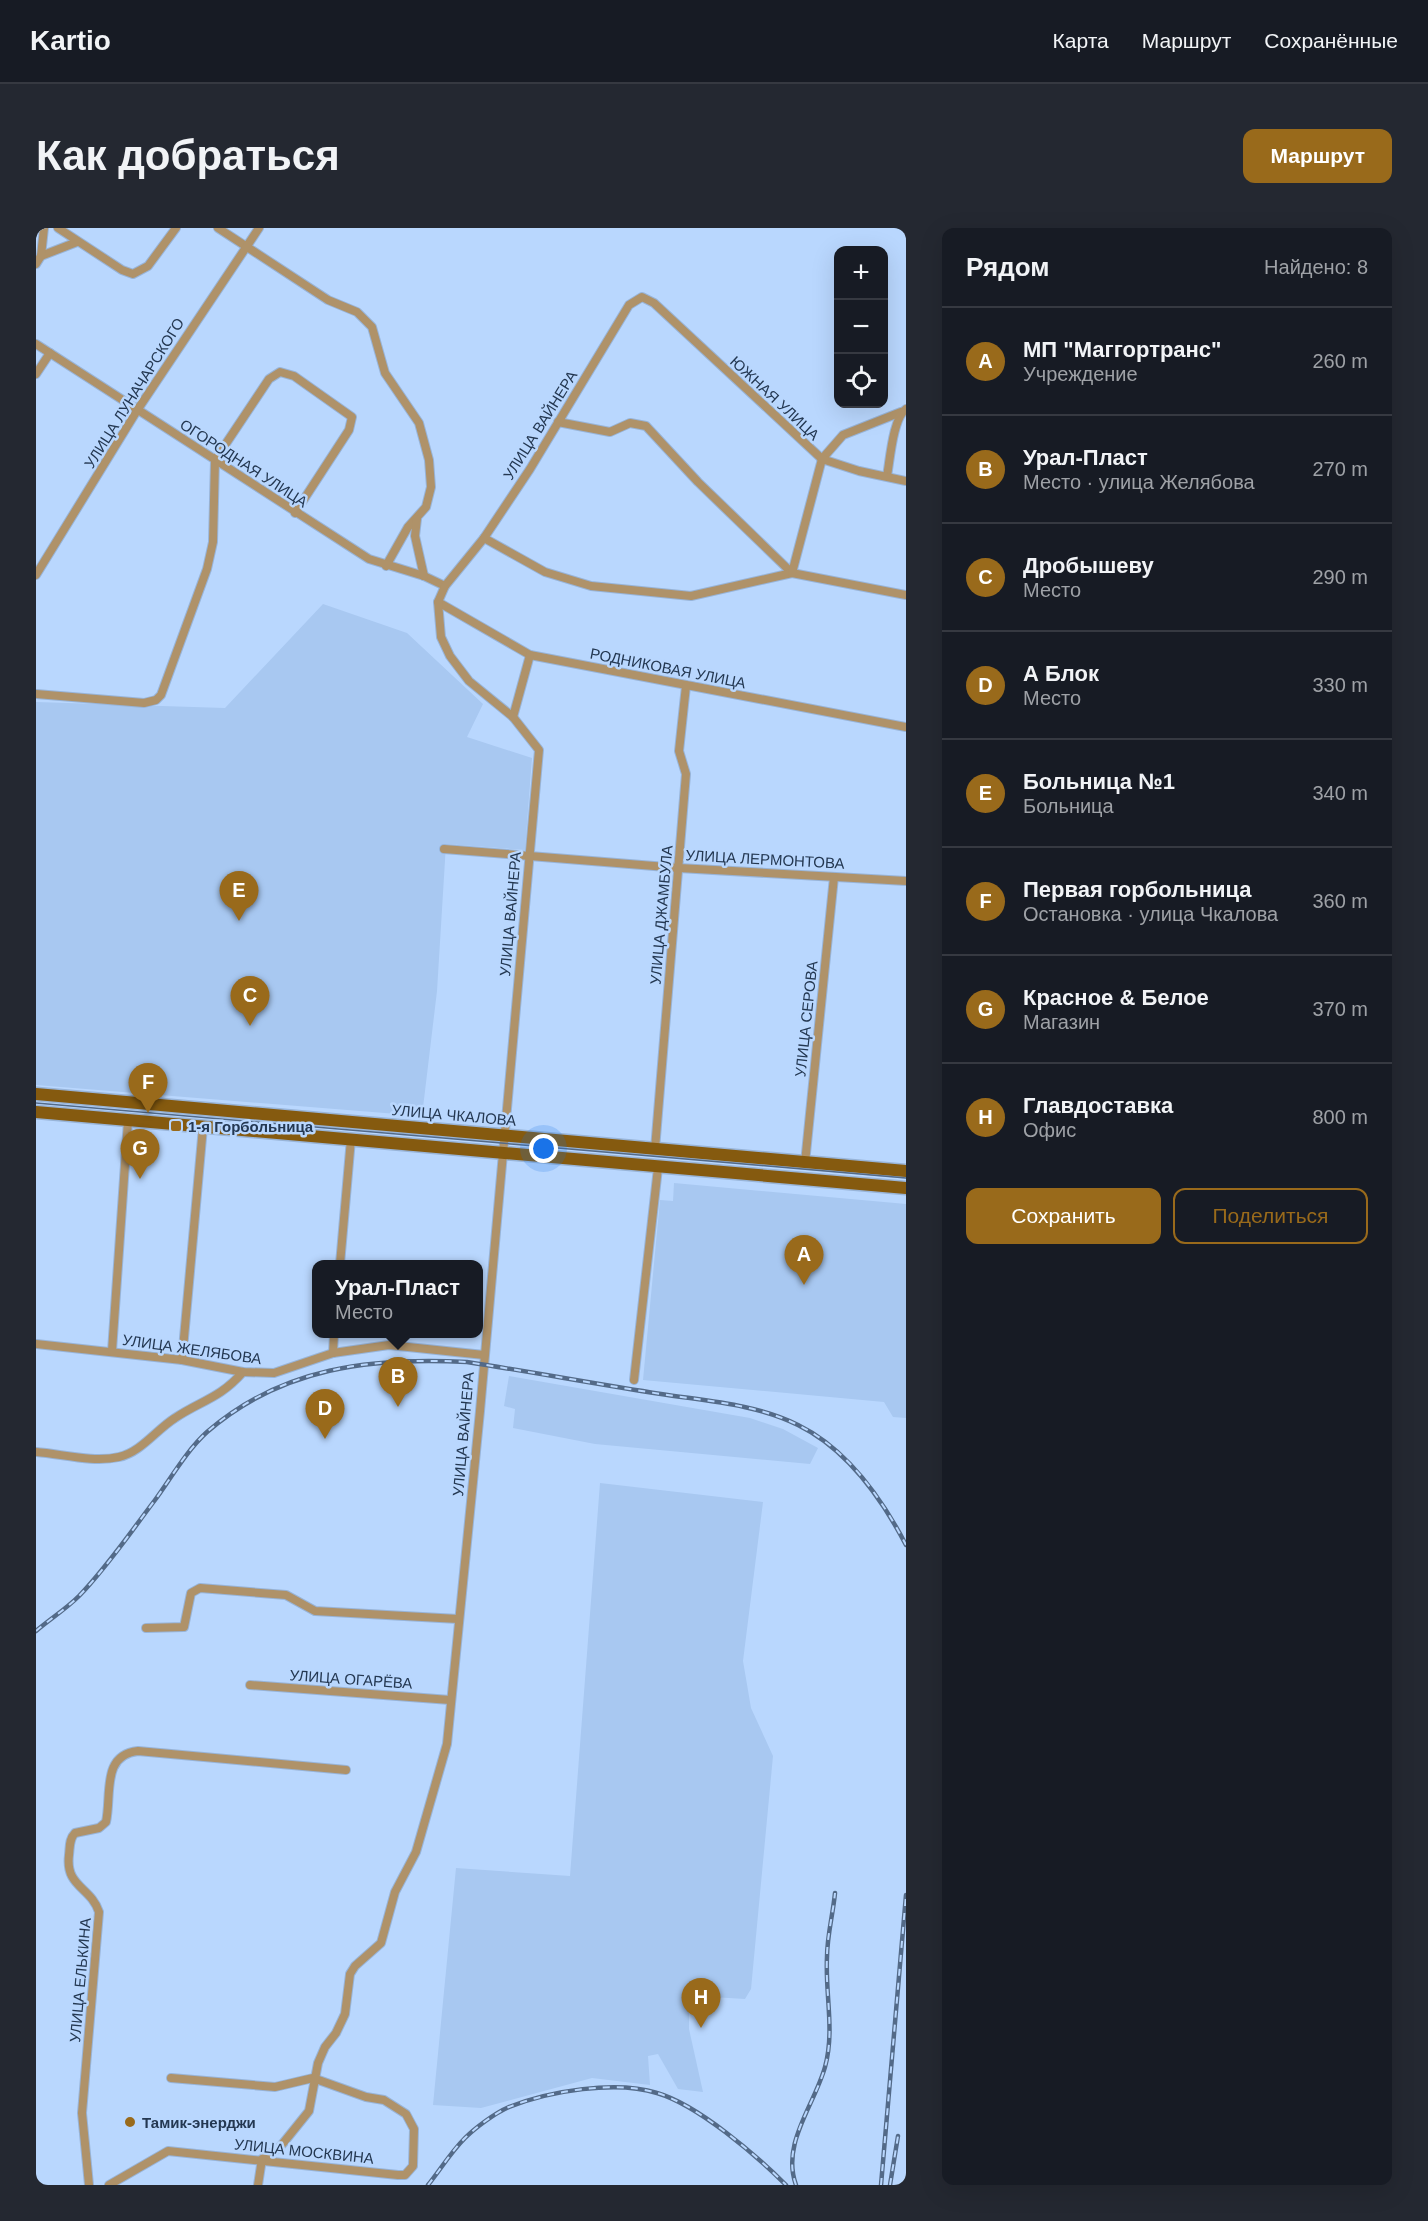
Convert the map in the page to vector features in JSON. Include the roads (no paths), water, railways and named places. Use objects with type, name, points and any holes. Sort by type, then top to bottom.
[{"type":"main road","name":"УЛИЦА ЧКАЛОВА","points":[[36,1094],[906,1171]]},
{"type":"main road","points":[[36,1112],[906,1188]]},
{"type":"street","points":[[36,264],[41,256],[44,228]]},
{"type":"street","points":[[58,228],[122,270],[139,273],[148,266],[176,228]]},
{"type":"street","points":[[218,228],[328,300],[366,319],[372,327],[385,373],[419,423],[427,451],[431,487],[429,499],[408,527],[386,566]]},
{"type":"street","name":"УЛИЦА ЛУНАЧАРСКОГО","points":[[36,574],[138,409],[259,228]]},
{"type":"street","points":[[41,256],[77,242]]},
{"type":"street","name":"ЮЖНАЯ УЛИЦА","points":[[629,304],[642,297],[648,298],[822,459],[906,481]]},
{"type":"street","name":"УЛИЦА ВАЙНЕРА","points":[[262,2159],[272,2155],[303,2121],[313,2100],[313,2078],[325,2047],[336,2033],[345,2014],[350,1974],[355,1966],[381,1943],[394,1892],[416,1852],[447,1744],[539,750],[513,717],[470,681],[450,656],[439,630],[438,602],[445,586],[484,538],[558,422],[629,304]]},
{"type":"street","name":"ОГОРОДНАЯ УЛИЦА","points":[[36,345],[369,559],[424,576],[445,586]]},
{"type":"street","points":[[36,374],[50,353]]},
{"type":"street","points":[[36,694],[144,703],[161,695],[207,569],[213,542],[215,459],[274,373],[286,372],[294,376],[341,407],[352,417],[349,430],[295,513]]},
{"type":"street","points":[[792,573],[822,459],[843,435],[904,411]]},
{"type":"street","points":[[886,476],[904,411]]},
{"type":"street","points":[[558,422],[610,432],[630,423],[646,426],[698,482],[792,573]]},
{"type":"street","points":[[418,515],[415,536],[424,576]]},
{"type":"street","points":[[484,538],[525,563],[572,581],[669,596],[691,596],[792,573],[906,595]]},
{"type":"street","name":"РОДНИКОВАЯ УЛИЦА","points":[[438,602],[530,655],[906,727]]},
{"type":"street","points":[[513,717],[530,655]]},
{"type":"street","name":"УЛИЦА ДЖАМБУЛА","points":[[655,1149],[686,774],[679,751],[686,686]]},
{"type":"street","name":"УЛИЦА ЛЕРМОНТОВА","points":[[444,849],[679,868],[906,881]]},
{"type":"street","name":"УЛИЦА СЕРОВА","points":[[805,1163],[834,877]]},
{"type":"street","points":[[112,1351],[128,1121]]},
{"type":"street","points":[[182,1360],[203,1127]]},
{"type":"street","points":[[340,1260],[351,1139]]},
{"type":"street","points":[[634,1380],[658,1168]]},
{"type":"street","points":[[333,1353],[334,1338]]},
{"type":"street","name":"УЛИЦА ЖЕЛЯБОВА","points":[[36,1344],[182,1360],[243,1372],[274,1373],[333,1353],[389,1345],[484,1355]]},
{"type":"street","points":[[36,1452],[120,1457],[136,1449],[175,1417],[227,1390],[243,1372]]},
{"type":"street","points":[[146,1628],[184,1627],[191,1593],[200,1588],[286,1595],[315,1611],[458,1619]]},
{"type":"street","name":"УЛИЦА ОГАРЁВА","points":[[250,1685],[450,1700]]},
{"type":"street","name":"УЛИЦА ЕЛЬКИНА","points":[[88,2185],[82,2113],[99,1912],[69,1875],[68,1864],[70,1842],[75,1833],[99,1828],[106,1822],[114,1764],[120,1757],[138,1751],[346,1770]]},
{"type":"street","points":[[171,2078],[275,2087],[313,2078]]},
{"type":"street","name":"УЛИЦА МОСКВИНА","points":[[109,2185],[168,2151],[398,2175],[405,2175],[410,2171],[414,2158],[414,2129],[406,2114],[384,2100],[366,2097],[313,2078]]},
{"type":"street","points":[[258,2185],[262,2159]]},
{"type":"tram line","points":[[36,1103],[906,1178]]},
{"type":"railway","points":[[36,1631],[74,1601],[89,1585],[118,1550],[186,1456],[207,1432],[236,1410],[266,1393],[297,1380],[363,1365],[397,1362],[467,1362],[731,1404],[765,1412],[816,1435],[847,1461],[874,1492],[906,1545]]},
{"type":"railway","points":[[796,2185],[792,2170],[796,2140],[820,2082],[828,2053],[830,2026],[827,1949],[835,1893]]},
{"type":"railway","points":[[881,2185],[906,1895]]},
{"type":"railway","points":[[428,2185],[465,2138],[503,2110],[543,2096],[603,2087],[641,2089],[673,2099],[690,2108],[726,2132],[786,2185]]},
{"type":"railway","points":[[890,2185],[898,2136]]},
{"type":"place","name":"Больница №1","points":[[239,921]]},
{"type":"place","name":"Дробышеву","points":[[250,1026]]},
{"type":"place","name":"Первая горбольница","points":[[148,1113]]},
{"type":"place","name":"1-я Горбольница","points":[[176,1126]]},
{"type":"place","name":"Красное & Белое","points":[[140,1179]]},
{"type":"place","name":"МП \"Маггортранс\"","points":[[804,1285]]},
{"type":"place","name":"Урал-Пласт","points":[[398,1407]]},
{"type":"place","name":"А Блок","points":[[325,1439]]},
{"type":"place","name":"Главдоставка","points":[[701,2028]]},
{"type":"place","name":"Тамик-энерджи","points":[[130,2122]]}]
